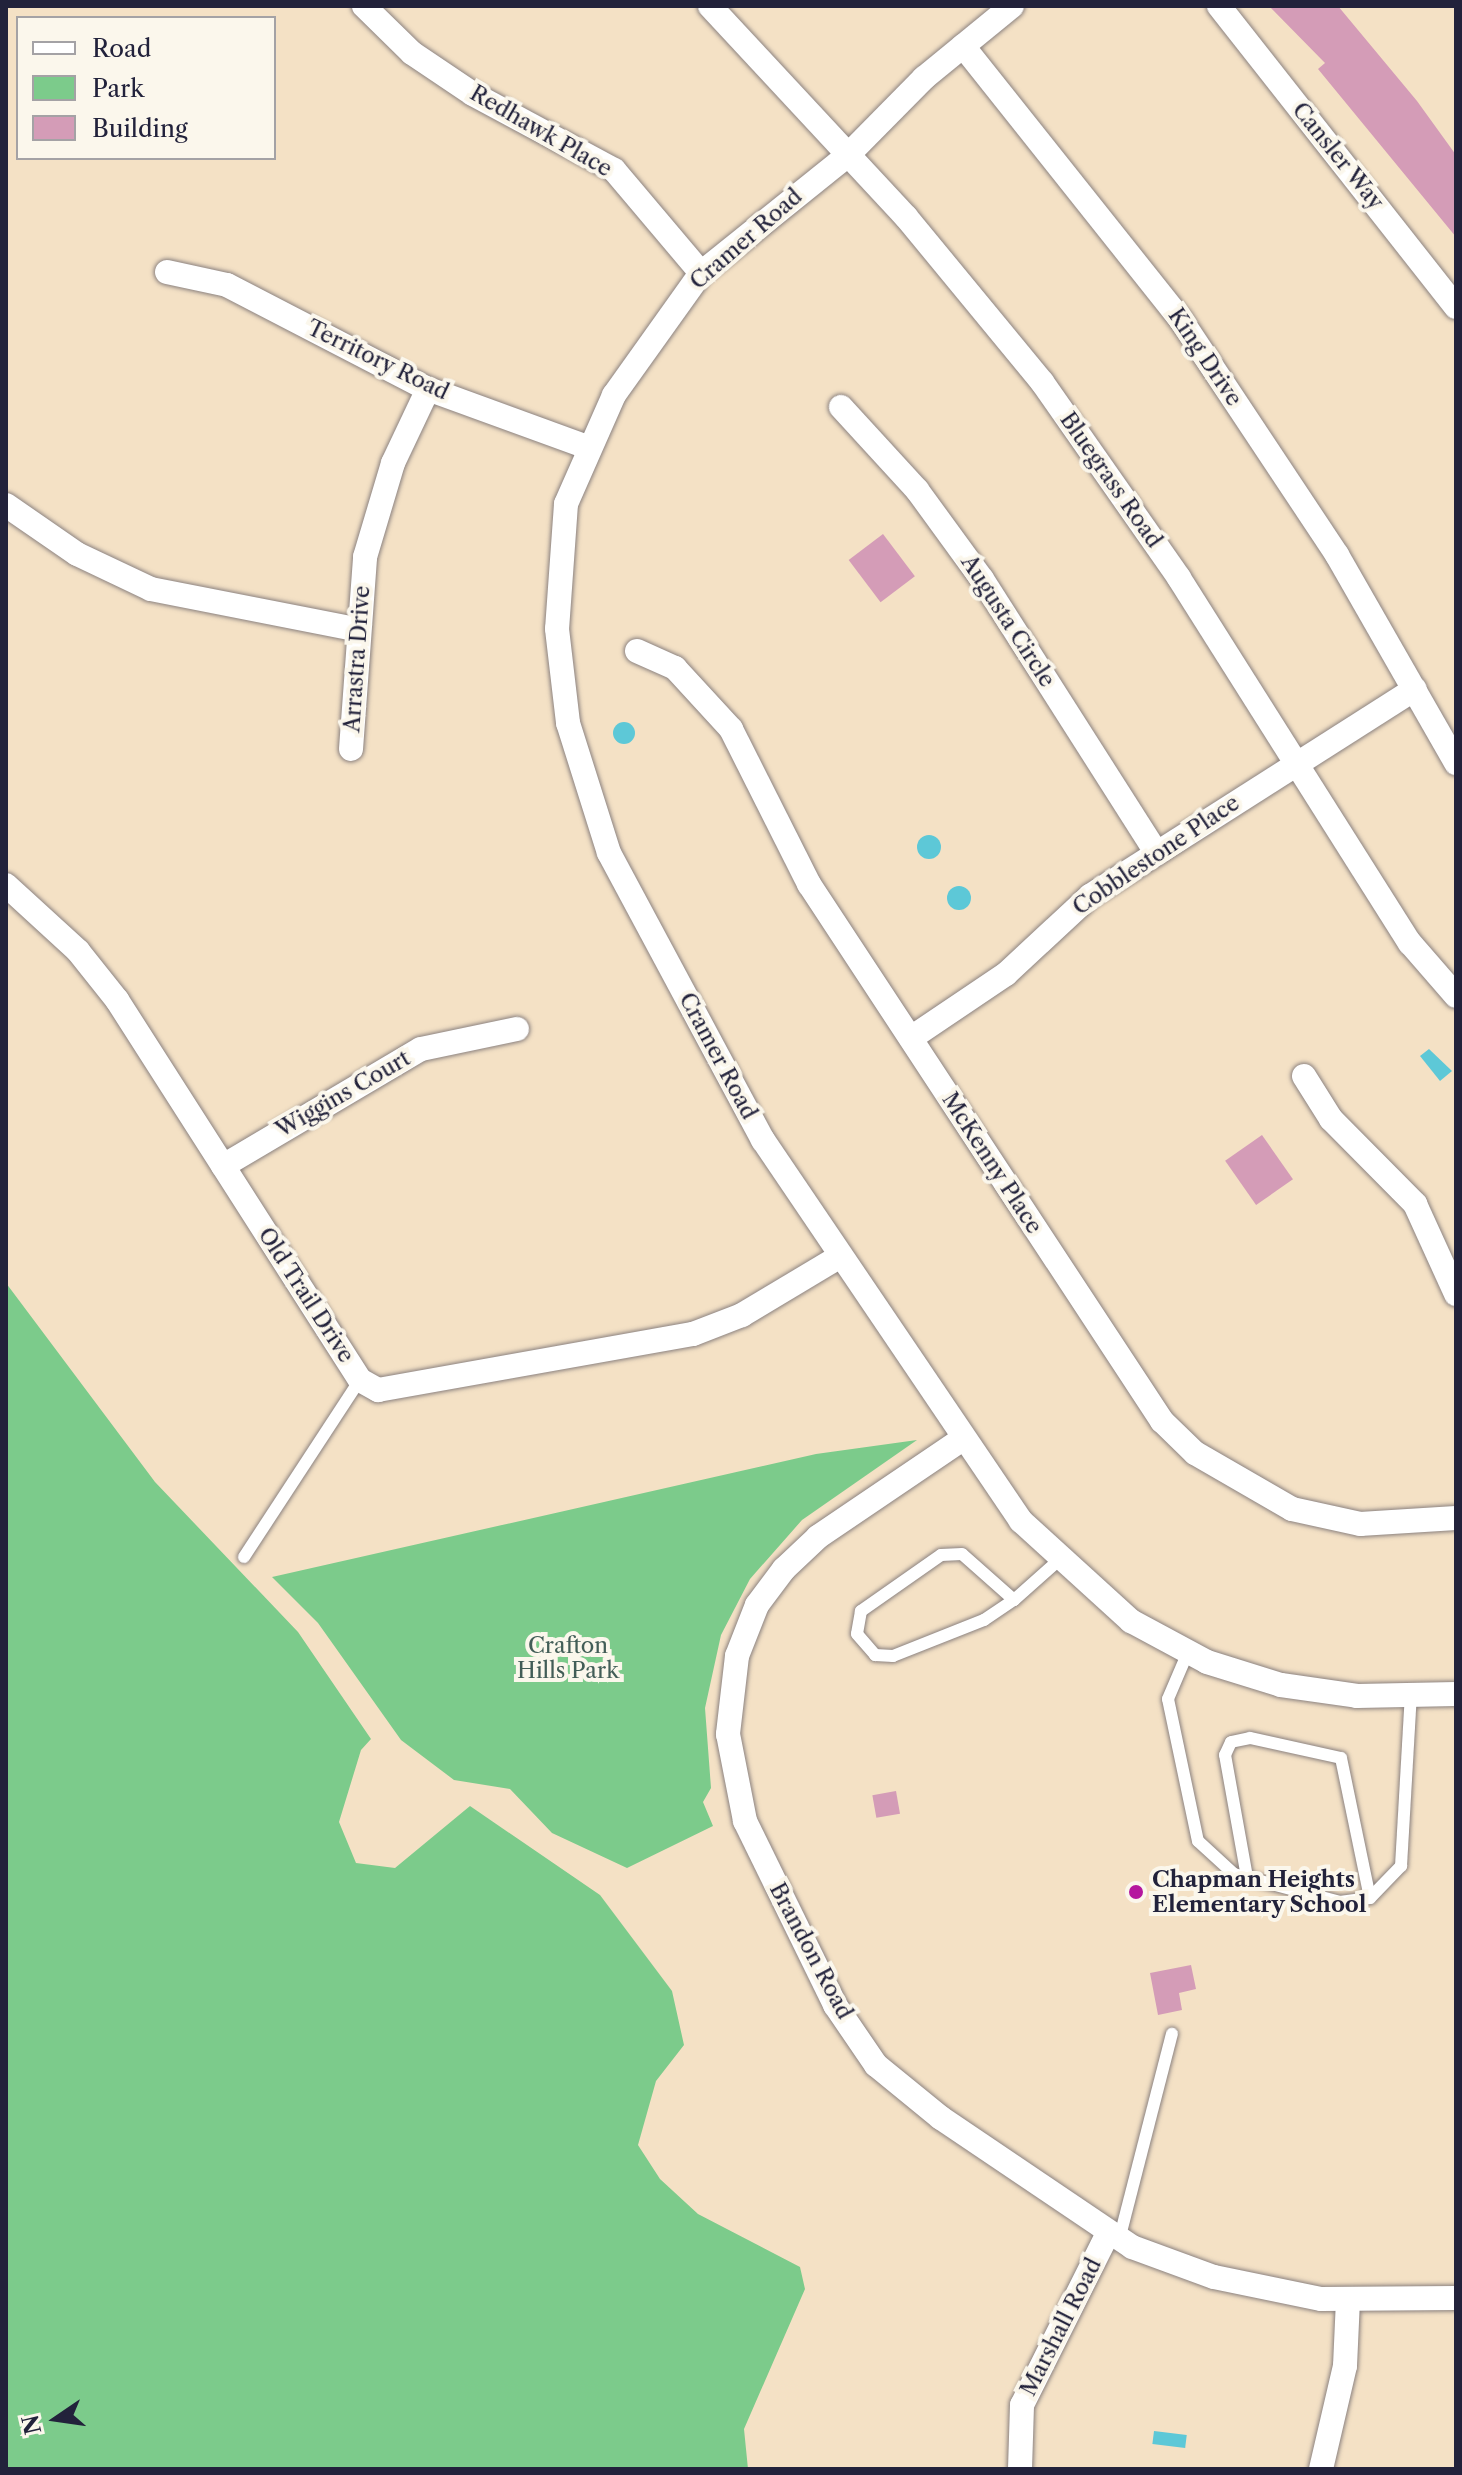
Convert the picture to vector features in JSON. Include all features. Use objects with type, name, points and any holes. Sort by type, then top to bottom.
[{"type":"street","name":"Redhawk Place","points":[[364,6],[412,53],[461,86],[614,170],[701,273]]},
{"type":"street","name":"Bluegrass Road","points":[[710,6],[848,155],[1042,382],[1179,578],[1294,766],[1410,943],[1456,996]]},
{"type":"street","points":[[848,155],[963,46],[1012,6]]},
{"type":"street","name":"Cansler Way","points":[[1219,6],[1456,307]]},
{"type":"street","name":"King Drive","points":[[963,46],[1181,320],[1415,689],[1456,763]]},
{"type":"street","name":"Cramer Road","points":[[848,155],[701,273],[622,383],[566,504],[557,629],[568,723],[609,853],[763,1140],[961,1440],[1058,1561],[1131,1621],[1188,1652],[1281,1685],[1411,1695],[1456,1694]]},
{"type":"street","name":"Territory Road","points":[[167,272],[227,285],[428,389],[590,448]]},
{"type":"street","name":"Arrastra Drive","points":[[351,749],[355,629],[365,557],[393,463],[428,389]]},
{"type":"street","name":"Augusta Circle","points":[[841,407],[917,490],[982,579],[1155,851]]},
{"type":"street","points":[[6,505],[77,554],[151,589],[355,629]]},
{"type":"street","name":"McKenny Place","points":[[637,651],[675,668],[731,729],[809,884],[1162,1421],[1195,1453],[1292,1509],[1360,1524],[1456,1518]]},
{"type":"street","name":"Cobblestone Place","points":[[911,1038],[1006,974],[1053,925],[1155,851],[1415,689]]},
{"type":"street","name":"Old Trail Drive","points":[[6,885],[78,951],[117,1000],[360,1380],[395,1388],[693,1334],[742,1315],[839,1257]]},
{"type":"street","name":"Wiggins Court","points":[[223,1166],[421,1049],[517,1029]]},
{"type":"street","points":[[1304,1076],[1331,1119],[1415,1204],[1456,1294]]},
{"type":"street","name":"Brandon Road","points":[[961,1440],[818,1537],[757,1605],[737,1656],[729,1705],[734,1780],[745,1821],[828,1991],[876,2065],[1113,2238],[1228,2281],[1348,2300],[1456,2298]]},
{"type":"street","name":"Marshall Road","points":[[1020,2469],[1022,2405],[1113,2238]]},
{"type":"street","points":[[1321,2469],[1345,2366],[1348,2300]]},
{"type":"lane","points":[[244,1557],[360,1380]]},
{"type":"lane","points":[[1014,1600],[962,1554],[941,1555],[861,1611],[857,1634],[875,1655],[893,1656],[984,1620],[1014,1600],[1058,1561]]},
{"type":"lane","points":[[1188,1652],[1168,1699],[1190,1811],[1212,1859],[1247,1877],[1340,1902],[1370,1898],[1401,1866],[1411,1695]]},
{"type":"lane","points":[[1247,1877],[1225,1755],[1231,1742],[1250,1738],[1341,1758],[1370,1898]]},
{"type":"lane","points":[[1113,2238],[1172,2034]]},
{"type":"green space","points":[[6,1283],[155,1482],[298,1632],[371,1739],[361,1750],[339,1822],[356,1863],[395,1868],[470,1806],[600,1895],[672,1991],[684,2045],[656,2081],[638,2145],[660,2179],[698,2214],[800,2267],[805,2289],[744,2429],[748,2469],[6,2469]]},
{"type":"green space","name":"Crafton Hills Park","points":[[917,1440],[802,1520],[750,1579],[721,1635],[705,1708],[711,1788],[703,1802],[713,1826],[627,1868],[552,1833],[510,1789],[454,1780],[401,1740],[318,1623],[272,1577],[816,1454]]},
{"type":"water","points":[[620,722],[628,722],[635,733],[628,744],[620,744],[613,737],[613,729]]},
{"type":"water","points":[[929,835],[940,842],[941,847],[934,858],[929,859],[918,852],[917,847],[924,836]]},
{"type":"water","points":[[959,886],[970,893],[971,898],[964,909],[959,910],[948,903],[947,898],[954,887]]},
{"type":"water","points":[[1429,1049],[1452,1071],[1440,1081],[1420,1056]]},
{"type":"water","points":[[1154,2431],[1187,2435],[1185,2448],[1152,2444]]},
{"type":"building","points":[[1269,6],[1338,6],[1417,101],[1456,155],[1456,237],[1318,69],[1325,63]]},
{"type":"building","points":[[883,534],[915,576],[881,602],[849,560]]},
{"type":"building","points":[[1262,1135],[1293,1179],[1256,1205],[1225,1161]]},
{"type":"building","points":[[896,1791],[900,1814],[876,1818],[872,1795]]},
{"type":"building","points":[[1191,1965],[1196,1989],[1179,1993],[1182,2010],[1158,2015],[1150,1973]]},
{"type":"place","name":"Chapman Heights Elementary School","points":[[1136,1892]]}]
